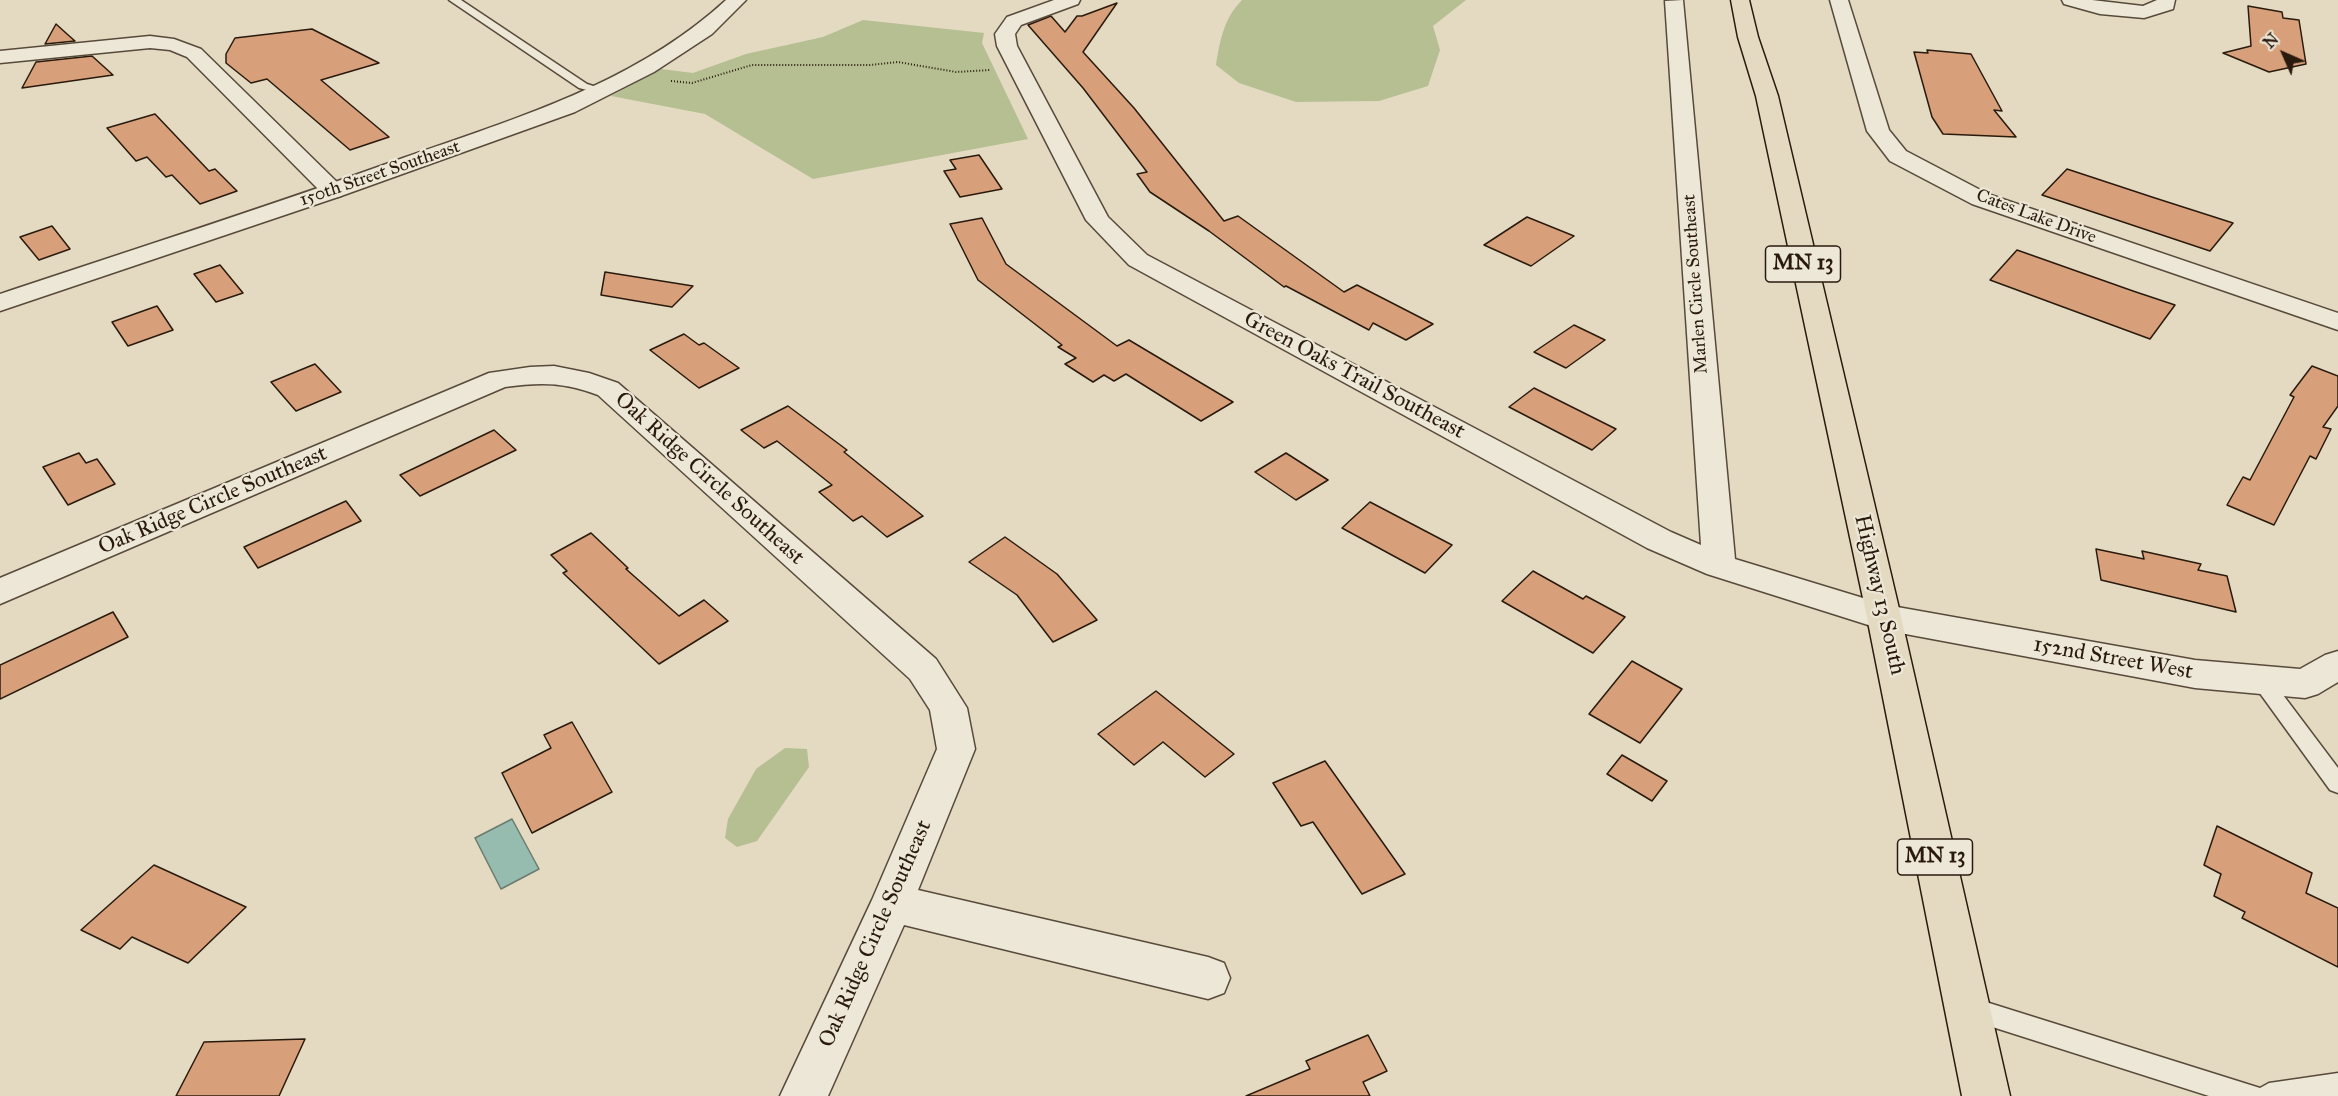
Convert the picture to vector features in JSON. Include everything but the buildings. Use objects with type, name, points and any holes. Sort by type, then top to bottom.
[{"type":"main road","name":"Highway 13 South","points":[[1740,0],[1748,37],[1767,96],[1884,617],[1986,1096]]},
{"type":"main road","name":"Highway 13 South","points":[[1767,96],[1768,39]]},
{"type":"street","name":"150th Street Southeast","points":[[0,303],[333,191],[567,107],[635,74],[705,30],[737,0]]},
{"type":"street","name":"Green Oaks Trail Southeast","points":[[1071,0],[1014,21],[1005,34],[1006,46],[1098,220],[1138,260],[1659,540],[1719,566],[1884,617]]},
{"type":"street","name":"Cates Lake Drive","points":[[1839,0],[1878,131],[1898,156],[1980,199],[2338,322]]},
{"type":"street","points":[[2071,0],[2100,8],[2144,12],[2166,5],[2166,0]]},
{"type":"street","name":"Marlen Circle Southeast","points":[[1674,1],[1719,566]]},
{"type":"street","points":[[0,57],[150,42],[174,45],[194,53],[333,191]]},
{"type":"street","name":"Oak Ridge Circle Southeast","points":[[0,592],[499,379],[549,373],[580,377],[608,389],[923,669],[948,708],[956,749],[892,903],[804,1096]]},
{"type":"street","name":"152nd Street West","points":[[1884,617],[2195,674],[2305,684],[2338,665]]},
{"type":"street","points":[[892,903],[1208,978]]},
{"type":"lane","points":[[454,0],[583,86],[603,91]]},
{"type":"lane","points":[[2261,680],[2338,784]]},
{"type":"lane","points":[[1968,1009],[2250,1096]]},
{"type":"lane","points":[[2269,1096],[2338,1086]]},
{"type":"path","points":[[635,74],[693,83],[752,65],[870,65],[898,62],[956,72],[1018,67]]},
{"type":"green space","points":[[1242,0],[1466,0],[1433,26],[1440,50],[1428,86],[1379,101],[1296,102],[1239,83],[1216,65],[1221,38],[1227,22]]},
{"type":"green space","points":[[863,20],[984,33],[982,43],[1028,139],[813,179],[705,114],[611,96],[661,69],[693,73],[746,54],[823,37]]},
{"type":"green space","points":[[785,748],[807,749],[809,767],[757,841],[737,847],[725,838],[728,819],[756,769]]},
{"type":"water","points":[[512,819],[539,869],[501,889],[475,838]]}]
